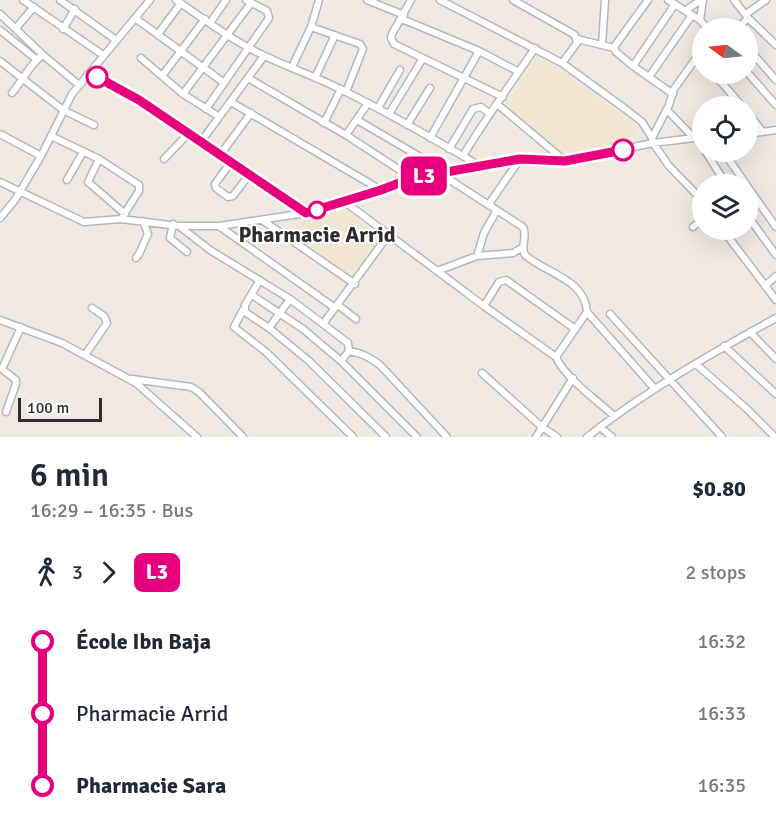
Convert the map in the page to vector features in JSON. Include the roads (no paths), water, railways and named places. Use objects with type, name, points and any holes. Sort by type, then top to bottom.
[{"type":"street","points":[[23,0],[102,55]]},
{"type":"street","points":[[60,0],[116,40]]},
{"type":"street","points":[[0,218],[41,156],[63,110],[79,85],[150,0]]},
{"type":"street","points":[[190,8],[195,0]]},
{"type":"street","points":[[162,76],[180,51],[226,0]]},
{"type":"street","points":[[292,67],[311,27],[319,0]]},
{"type":"street","points":[[367,0],[479,51],[519,72]]},
{"type":"street","points":[[411,0],[392,34],[392,41],[503,97]]},
{"type":"street","points":[[440,0],[562,63],[636,117],[645,126],[669,166],[692,190]]},
{"type":"street","points":[[513,0],[568,30],[577,39],[614,48],[633,66],[673,94]]},
{"type":"street","points":[[602,45],[605,0]]},
{"type":"street","points":[[614,48],[648,0]]},
{"type":"street","points":[[668,0],[697,18]]},
{"type":"street","points":[[649,77],[689,13],[702,0]]},
{"type":"street","points":[[700,18],[702,0]]},
{"type":"street","points":[[734,0],[776,45]]},
{"type":"street","points":[[747,16],[766,0]]},
{"type":"street","points":[[158,34],[178,2],[228,36],[264,56],[378,108],[480,166]]},
{"type":"street","points":[[183,94],[228,36],[248,2],[267,11],[268,21],[206,109]]},
{"type":"street","points":[[633,66],[675,4]]},
{"type":"street","points":[[16,28],[34,7]]},
{"type":"street","points":[[63,29],[75,9]]},
{"type":"street","points":[[0,14],[79,85]]},
{"type":"street","points":[[135,18],[223,82]]},
{"type":"street","points":[[311,27],[363,48],[363,54],[344,91],[324,123]]},
{"type":"street","points":[[0,30],[36,59]]},
{"type":"street","points":[[315,78],[335,35]]},
{"type":"street","points":[[562,63],[577,43],[577,39]]},
{"type":"street","points":[[463,156],[489,113],[503,97],[535,48]]},
{"type":"street","points":[[430,138],[479,51]]},
{"type":"street","points":[[12,93],[24,80],[36,59],[43,55]]},
{"type":"street","points":[[200,143],[264,56]]},
{"type":"street","points":[[141,58],[183,94],[218,116]]},
{"type":"street","points":[[389,114],[423,58]]},
{"type":"street","points":[[758,60],[776,80]]},
{"type":"street","points":[[1,64],[63,110],[94,125]]},
{"type":"street","points":[[652,140],[673,94],[692,65]]},
{"type":"street","points":[[378,108],[400,70]]},
{"type":"street","points":[[90,72],[139,100],[306,213]]},
{"type":"street","points":[[248,78],[346,135],[412,178]]},
{"type":"street","points":[[723,84],[733,96]]},
{"type":"street","points":[[758,84],[776,105]]},
{"type":"street","points":[[407,125],[430,88]]},
{"type":"street","points":[[231,102],[381,190]]},
{"type":"street","points":[[346,135],[368,103]]},
{"type":"street","points":[[497,104],[565,161]]},
{"type":"street","points":[[449,149],[473,109],[481,107],[489,113]]},
{"type":"street","points":[[667,110],[692,132]]},
{"type":"street","points":[[220,155],[250,113]]},
{"type":"street","points":[[357,120],[523,227],[525,232],[523,247],[527,258],[579,289],[586,302],[587,312],[654,388]]},
{"type":"street","points":[[758,125],[764,132]]},
{"type":"street","points":[[758,133],[776,130]]},
{"type":"street","points":[[0,134],[41,156]]},
{"type":"street","points":[[164,159],[188,134]]},
{"type":"street","points":[[51,136],[99,159],[139,185],[139,191],[123,217]]},
{"type":"street","points":[[0,182],[84,222],[123,217],[176,225],[219,226],[306,213],[412,178],[520,159],[565,161],[652,140],[692,137]]},
{"type":"street","points":[[67,180],[82,152]]},
{"type":"street","points":[[99,159],[88,182],[123,217]]},
{"type":"street","points":[[489,204],[520,159]]},
{"type":"street","points":[[231,162],[215,186],[228,197],[232,196],[249,175]]},
{"type":"street","points":[[758,201],[776,227]]},
{"type":"street","points":[[345,202],[556,357],[560,365],[614,416]]},
{"type":"street","points":[[477,256],[484,233],[497,210]]},
{"type":"street","points":[[262,219],[355,284]]},
{"type":"street","points":[[136,258],[148,234],[143,221]]},
{"type":"street","points":[[176,225],[170,238],[187,252]]},
{"type":"street","points":[[176,225],[210,250],[290,299],[348,343],[349,351],[341,361]]},
{"type":"street","points":[[219,226],[356,319]]},
{"type":"street","points":[[758,230],[776,255]]},
{"type":"street","points":[[323,324],[355,284],[389,234]]},
{"type":"street","points":[[730,240],[776,300]]},
{"type":"street","points":[[437,271],[477,256],[513,254],[523,247]]},
{"type":"street","points":[[765,286],[776,276]]},
{"type":"street","points":[[260,280],[234,328],[266,351],[353,437]]},
{"type":"street","points":[[484,306],[498,282],[506,280],[575,329]]},
{"type":"street","points":[[252,296],[303,329],[341,361],[417,437]]},
{"type":"street","points":[[269,328],[290,299]]},
{"type":"street","points":[[85,355],[107,323],[104,316],[92,308]]},
{"type":"street","points":[[243,310],[309,361],[386,437]]},
{"type":"street","points":[[556,357],[587,312]]},
{"type":"street","points":[[610,314],[722,437]]},
{"type":"street","points":[[587,437],[654,388],[776,318]]},
{"type":"street","points":[[0,320],[62,343],[128,378],[197,437]]},
{"type":"street","points":[[6,412],[16,380],[2,369],[21,327]]},
{"type":"street","points":[[750,332],[776,359]]},
{"type":"street","points":[[724,346],[776,394]]},
{"type":"street","points":[[349,351],[360,352],[380,365],[447,437]]},
{"type":"street","points":[[696,364],[775,437]]},
{"type":"street","points":[[482,373],[542,427],[557,437]]},
{"type":"street","points":[[128,378],[191,387],[199,392],[243,437]]},
{"type":"street","points":[[536,437],[573,378]]},
{"type":"street","points":[[600,427],[612,437]]},
{"type":"place","name":"Pharmacie Arrid","points":[[317,210]]}]
